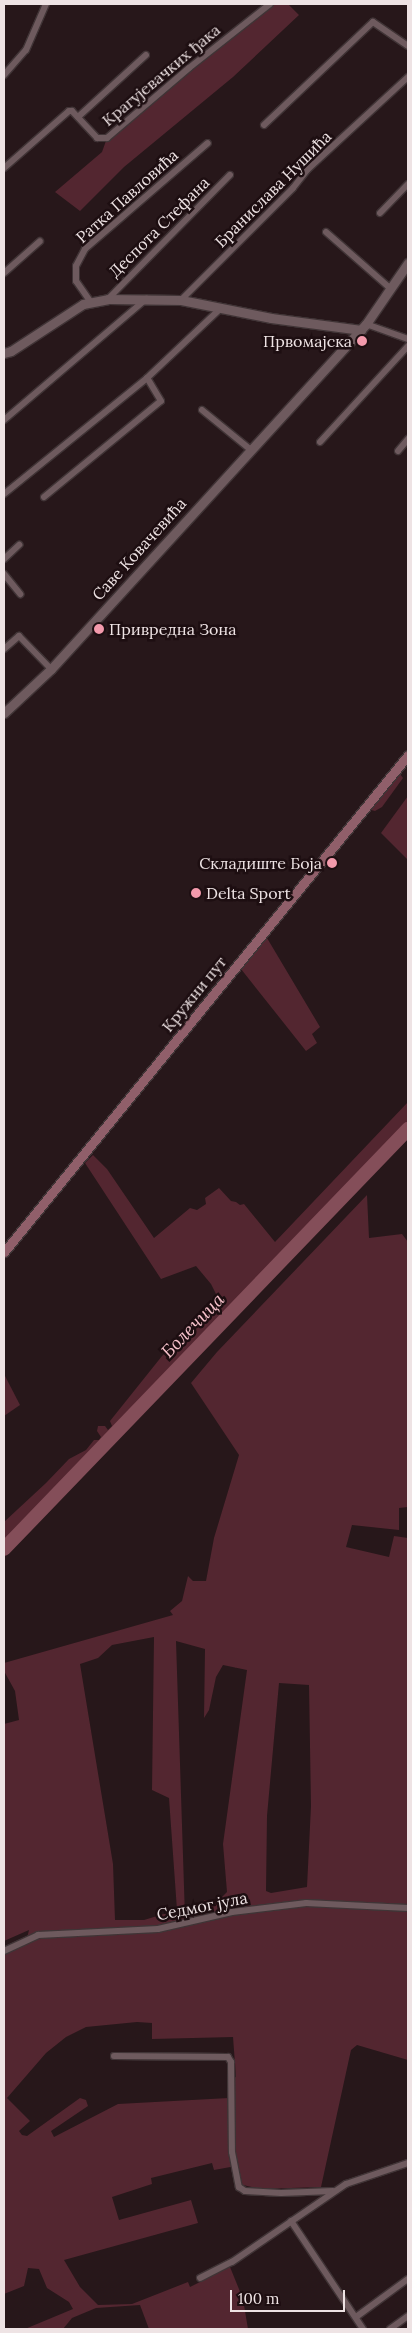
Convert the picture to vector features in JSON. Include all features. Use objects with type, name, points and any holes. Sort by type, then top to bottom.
[{"type":"main road","name":"Кружни пут","points":[[4,1252],[408,755]]},
{"type":"street","points":[[4,75],[26,50],[46,4]]},
{"type":"street","name":"Крагујевачких ђака","points":[[4,168],[65,112],[72,111],[97,138],[107,138],[189,68],[270,4]]},
{"type":"street","points":[[264,125],[373,22],[408,46]]},
{"type":"street","points":[[78,117],[146,55]]},
{"type":"street","name":"Бранислава Нушића","points":[[181,300],[294,188],[308,169],[408,77]]},
{"type":"street","name":"Ратка Павловића","points":[[90,301],[76,281],[76,266],[85,249],[208,143]]},
{"type":"street","name":"Деспота Стефана","points":[[108,299],[230,175]]},
{"type":"street","points":[[380,214],[407,187]]},
{"type":"street","points":[[326,232],[391,289]]},
{"type":"street","points":[[4,274],[40,241]]},
{"type":"street","name":"Саве Ковачевића","points":[[4,713],[51,669],[364,327],[408,263]]},
{"type":"street","points":[[4,420],[147,298]]},
{"type":"street","points":[[4,354],[67,313],[90,301],[108,299],[147,298],[181,300],[319,326],[364,327],[408,339]]},
{"type":"street","points":[[4,494],[147,378],[220,308]]},
{"type":"street","points":[[320,442],[408,346]]},
{"type":"street","points":[[44,497],[161,401],[147,378]]},
{"type":"street","points":[[202,410],[250,450]]},
{"type":"street","points":[[398,451],[408,440]]},
{"type":"street","points":[[4,559],[19,545]]},
{"type":"street","points":[[4,574],[20,594]]},
{"type":"street","points":[[4,649],[18,636],[51,669]]},
{"type":"street","name":"Седмог јула","points":[[4,1951],[38,1935],[158,1929],[232,1912],[306,1903],[408,1908]]},
{"type":"street","points":[[114,2056],[228,2057],[231,2062],[232,2152],[239,2187],[245,2191],[281,2193],[333,2191]]},
{"type":"street","points":[[200,2278],[232,2262],[333,2191],[346,2184],[408,2163]]},
{"type":"street","points":[[291,2221],[364,2329]]},
{"type":"street","points":[[356,2317],[408,2279]]},
{"type":"street","points":[[390,2329],[408,2316]]},
{"type":"shaded area","points":[[270,4],[288,4],[299,15],[233,77],[124,167],[80,211],[55,192],[102,152],[107,138]]},
{"type":"shaded area","points":[[400,774],[403,778],[382,807],[375,811],[371,810]]},
{"type":"shaded area","points":[[408,796],[408,860],[381,833]]},
{"type":"shaded area","points":[[267,938],[320,1027],[312,1034],[317,1043],[306,1051],[241,969]]},
{"type":"shaded area","points":[[408,1102],[408,1124],[114,1431],[4,1541],[4,1522],[69,1459],[86,1450],[94,1440],[99,1440],[101,1437],[97,1431],[98,1426],[105,1426],[108,1430],[112,1426],[110,1421],[162,1356],[219,1300],[211,1284],[196,1266],[161,1279],[85,1163],[93,1155],[107,1169],[154,1238],[190,1208],[197,1210],[206,1204],[205,1198],[219,1188],[231,1201],[240,1205],[244,1204],[275,1242]]},
{"type":"shaded area","points":[[367,1195],[369,1238],[402,1234],[408,1242],[408,1507],[399,1508],[399,1530],[352,1525],[346,1547],[389,1557],[394,1536],[408,1538],[408,2060],[357,2045],[351,2050],[321,2187],[260,2189],[243,2185],[239,2182],[236,2166],[214,2170],[212,2163],[151,2178],[152,2184],[112,2197],[119,2220],[191,2200],[198,2223],[64,2260],[80,2287],[98,2305],[132,2304],[188,2282],[190,2287],[230,2267],[243,2299],[248,2329],[149,2329],[140,2305],[96,2308],[72,2318],[63,2329],[25,2329],[73,2309],[69,2302],[47,2288],[39,2269],[28,2268],[24,2286],[4,2294],[4,1954],[26,1942],[29,1930],[4,1941],[4,1724],[19,1720],[15,1691],[4,1671],[4,1663],[173,1615],[170,1611],[182,1601],[188,1576],[193,1581],[206,1581],[214,1538],[239,1455],[191,1383],[217,1352]],"holes":[[[154,1637],[152,1790],[169,1798],[177,1910],[144,1920],[115,1920],[113,1864],[80,1664],[98,1658],[112,1645]],[[176,1641],[205,1649],[204,1718],[209,1710],[216,1677],[223,1665],[247,1670],[223,1844],[227,1892],[219,1900],[204,1900],[203,1912],[185,1917]],[[279,1683],[309,1685],[311,1806],[307,1887],[271,1893],[266,1891],[267,1816]],[[137,2022],[152,2023],[152,2039],[233,2037],[236,2077],[229,2078],[229,2098],[118,2104],[54,2137],[51,2131],[88,2106],[86,2100],[80,2098],[27,2136],[22,2135],[19,2131],[30,2121],[7,2098],[46,2053],[66,2037],[86,2027]]]},
{"type":"shaded area","points":[[4,1374],[20,1405],[4,1416]]},
{"type":"waterway","name":"Болечица","points":[[4,1549],[408,1129]]},
{"type":"place","name":"Првомајска","points":[[362,341]]},
{"type":"place","name":"Привредна Зона","points":[[99,629]]},
{"type":"place","name":"Складиште Боја","points":[[332,863]]},
{"type":"place","name":"Delta Sport","points":[[196,893]]}]
